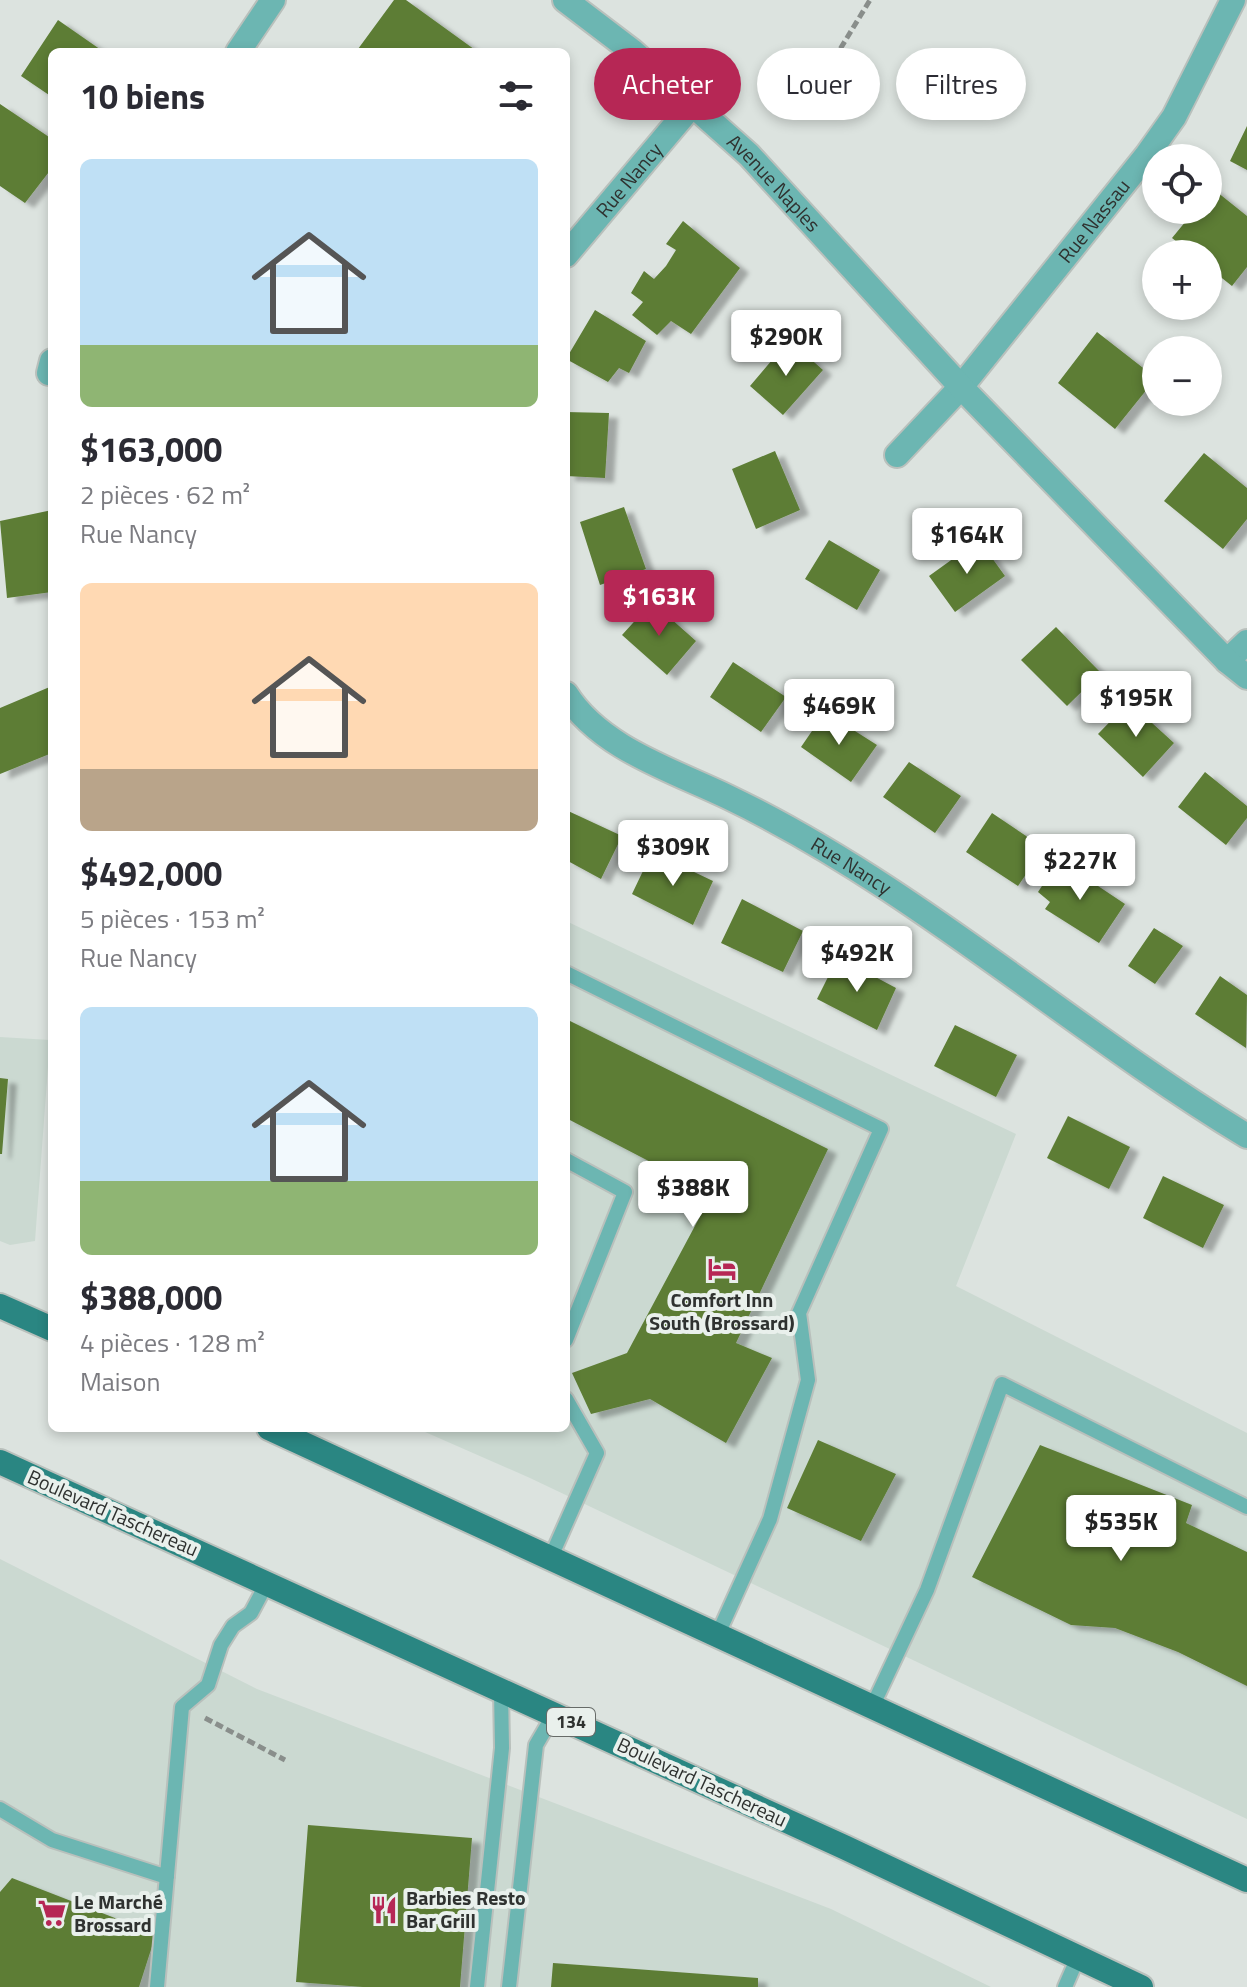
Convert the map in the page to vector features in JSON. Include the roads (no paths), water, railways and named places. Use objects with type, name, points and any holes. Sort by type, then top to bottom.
[{"type":"main road","points":[[0,1306],[48,1322]]},
{"type":"main road","points":[[278,1432],[1247,1880]]},
{"type":"main road","name":"Boulevard Taschereau","points":[[0,1462],[554,1714],[1141,1987]]},
{"type":"street","points":[[241,48],[273,0]]},
{"type":"street","name":"Avenue Naples","points":[[565,0],[624,48]]},
{"type":"street","name":"Rue Nassau","points":[[961,387],[1174,117],[1233,0]]},
{"type":"street","name":"Rue Nancy","points":[[570,250],[680,120]]},
{"type":"street","name":"Avenue Naples","points":[[710,120],[783,189],[961,387],[1227,661],[1247,677]]},
{"type":"street","points":[[897,455],[961,387]]},
{"type":"street","points":[[1227,661],[1247,642]]},
{"type":"street","name":"Rue Nancy","points":[[570,698],[601,733],[750,808],[876,881],[1037,991],[1150,1075],[1247,1136]]},
{"type":"lane","points":[[570,975],[881,1129],[799,1313],[808,1380],[770,1519],[718,1634]]},
{"type":"lane","points":[[570,1162],[625,1192],[570,1330]]},
{"type":"lane","points":[[873,1705],[927,1590],[1002,1384],[1247,1507]]},
{"type":"lane","points":[[551,1557],[597,1453],[570,1406]]},
{"type":"lane","points":[[157,1987],[182,1707],[208,1685],[221,1645],[233,1626],[251,1613],[267,1583]]},
{"type":"lane","points":[[477,1987],[502,1748],[501,1690]]},
{"type":"lane","points":[[509,1987],[536,1745],[554,1714]]},
{"type":"lane","points":[[0,1809],[52,1840],[167,1877]]},
{"type":"lane","points":[[1065,1987],[1078,1957]]},
{"type":"place","name":"Comfort Inn South (Brossard)","points":[[722,1269]]},
{"type":"place","name":"Barbies Resto Bar Grill","points":[[384,1910]]},
{"type":"place","name":"Le Marché Brossard","points":[[52,1913]]}]
